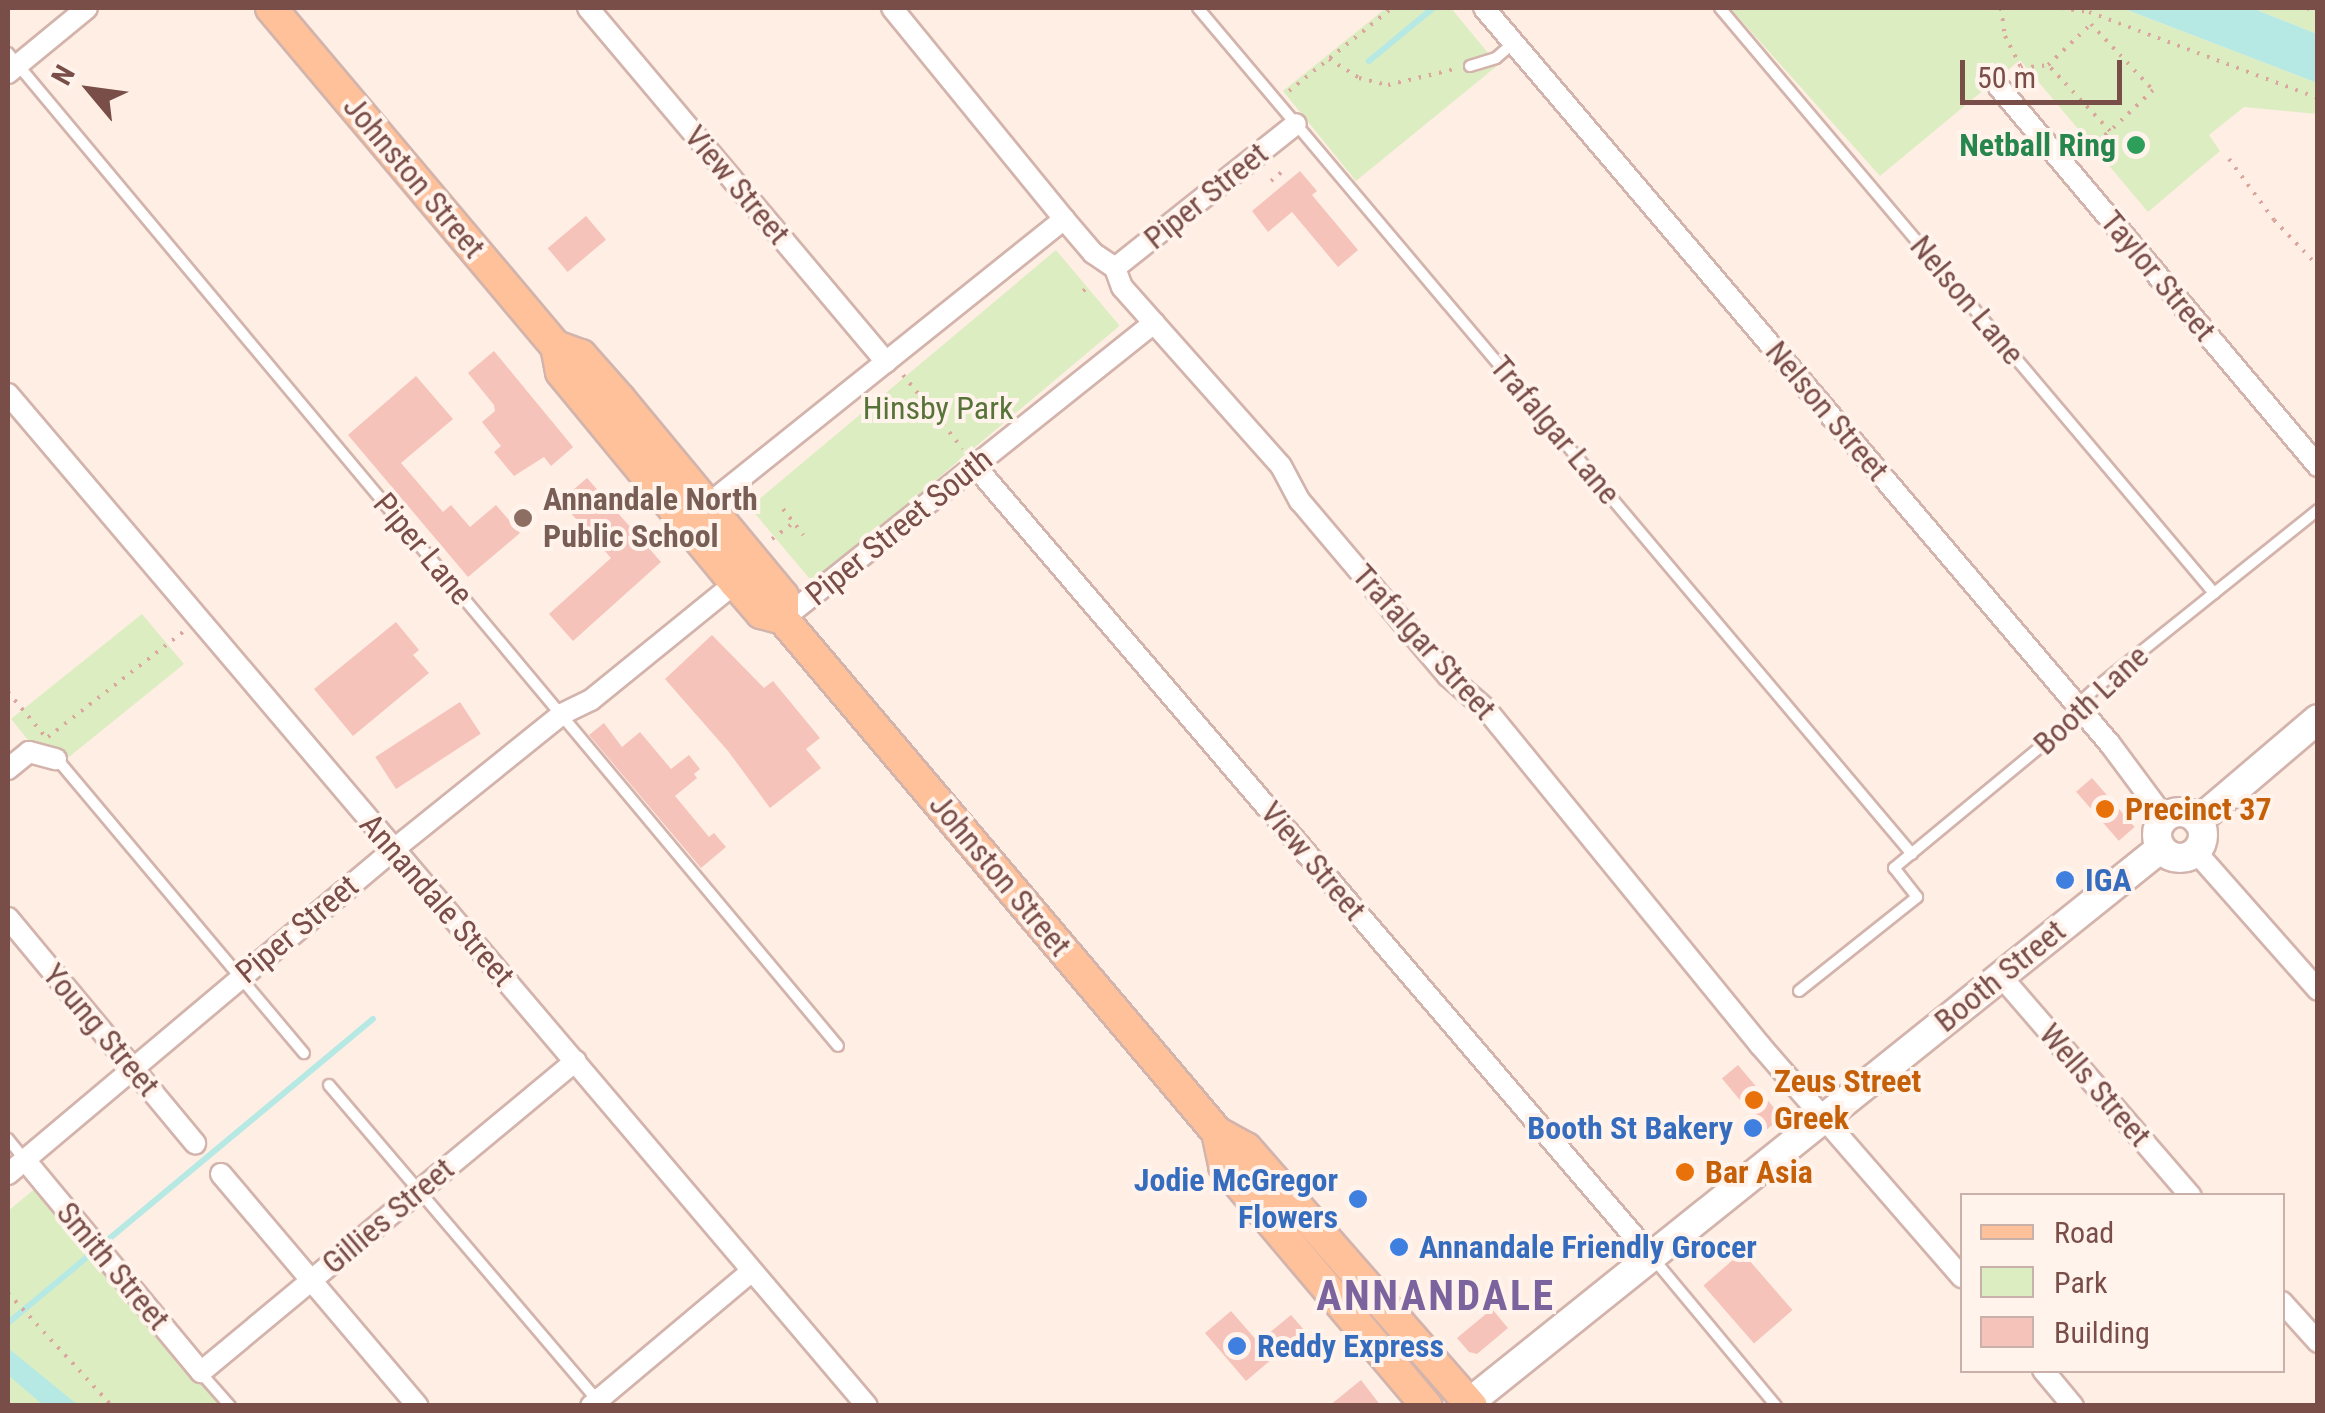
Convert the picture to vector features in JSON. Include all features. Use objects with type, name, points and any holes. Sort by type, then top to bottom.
[{"type":"main road","name":"Johnston Street","points":[[272,8],[556,346],[581,355],[782,596],[783,619]]},
{"type":"main road","name":"Johnston Street","points":[[556,346],[560,372],[735,583],[761,613],[783,619],[1217,1132],[1246,1148],[1469,1405]]},
{"type":"main road","points":[[2198,821],[2318,720]]},
{"type":"main road","points":[[2184,812],[2198,821],[2203,838],[2196,852],[2178,858],[2161,848],[2157,835],[2165,818],[2184,812]]},
{"type":"main road","name":"Booth Street","points":[[1469,1405],[2161,848]]},
{"type":"main road","name":"Johnston Street","points":[[1217,1132],[1224,1166],[1427,1406]]},
{"type":"street","points":[[11,63],[87,8]]},
{"type":"street","name":"View Street","points":[[588,8],[893,367]]},
{"type":"street","name":"Trafalgar Street","points":[[892,8],[1064,219],[1094,252],[1115,268],[1122,287],[1281,466],[1300,501],[1448,676],[1486,709],[1760,1045],[1960,1275]]},
{"type":"street","name":"Nelson Street","points":[[1484,8],[2079,709],[2165,818]]},
{"type":"street","name":"Taylor Street","points":[[1998,86],[2318,466]]},
{"type":"street","name":"Piper Street","points":[[1115,268],[1296,124]]},
{"type":"street","points":[[706,506],[893,367],[1064,219]]},
{"type":"street","name":"Piper Street South","points":[[783,619],[971,460],[1154,322]]},
{"type":"street","name":"Annandale Street","points":[[8,394],[867,1406]]},
{"type":"street","name":"View Street","points":[[971,460],[1651,1256]]},
{"type":"street","name":"Piper Street","points":[[8,1174],[393,850],[562,714],[591,700],[735,583]]},
{"type":"street","points":[[8,769],[29,752],[56,759]]},
{"type":"street","points":[[2196,852],[2318,990]]},
{"type":"street","name":"Young Street","points":[[8,918],[195,1143]]},
{"type":"street","name":"Wells Street","points":[[2000,975],[2188,1193]]},
{"type":"street","name":"Gillies Street","points":[[201,1372],[576,1060]]},
{"type":"street","name":"Smith Street","points":[[25,1160],[201,1372]]},
{"type":"street","points":[[222,1174],[418,1406]]},
{"type":"street","points":[[594,1403],[752,1270]]},
{"type":"street","points":[[2285,1305],[2318,1342]]},
{"type":"street","points":[[2046,1373],[2073,1406]]},
{"type":"lane","name":"Trafalgar Lane","points":[[1198,8],[1912,854]]},
{"type":"lane","name":"Nelson Lane","points":[[1720,8],[2214,593]]},
{"type":"lane","points":[[1470,66],[1496,58],[1514,42]]},
{"type":"lane","name":"Piper Lane","points":[[11,63],[838,1046]]},
{"type":"lane","name":"Booth Lane","points":[[1912,854],[2061,731],[2097,687],[2318,510]]},
{"type":"lane","points":[[56,759],[304,1052]]},
{"type":"lane","points":[[1799,991],[1917,897],[1894,868],[1912,854]]},
{"type":"lane","points":[[329,1084],[594,1403]]},
{"type":"lane","points":[[8,1139],[25,1160]]},
{"type":"lane","points":[[1651,1256],[1776,1406]]},
{"type":"lane","points":[[201,1372],[230,1406]]},
{"type":"path","points":[[1286,94],[1392,8]]},
{"type":"path","points":[[2001,8],[2005,36],[2021,68],[2048,65],[2091,24],[2153,90],[2089,150]]},
{"type":"path","points":[[2061,8],[2088,12],[2318,98]]},
{"type":"path","points":[[2306,8],[2318,12]]},
{"type":"path","points":[[1329,59],[1359,78],[1388,85],[1470,66]]},
{"type":"path","points":[[2048,65],[2110,131]]},
{"type":"path","points":[[2230,159],[2274,220],[2318,266]]},
{"type":"path","points":[[1271,181],[1284,170]]},
{"type":"path","points":[[1084,292],[1090,286]]},
{"type":"path","points":[[893,367],[971,460]]},
{"type":"path","points":[[783,509],[803,536]]},
{"type":"path","points":[[772,539],[795,521]]},
{"type":"path","points":[[29,752],[198,620]]},
{"type":"path","points":[[8,692],[47,738]]},
{"type":"path","points":[[8,1293],[112,1406]]},
{"type":"green space","points":[[1386,8],[1451,8],[1498,65],[1356,181],[1283,91]]},
{"type":"green space","points":[[1730,8],[2122,8],[2317,83],[2317,114],[2244,107],[2209,135],[2220,151],[2148,212],[2020,60],[1880,176]]},
{"type":"green space","points":[[2252,8],[2317,8],[2317,34]]},
{"type":"green space","name":"Hinsby Park","points":[[1056,250],[1120,326],[813,583],[750,507]]},
{"type":"green space","points":[[142,614],[184,664],[69,757],[61,749],[33,746],[11,719]]},
{"type":"green space","points":[[43,1182],[233,1405],[8,1406],[8,1211]]},
{"type":"water","points":[[2122,8],[2252,8],[2317,34],[2317,83]]},
{"type":"water","points":[[8,1348],[78,1405],[43,1405],[8,1375]]},
{"type":"building","points":[[1300,171],[1317,191],[1312,195],[1358,250],[1338,267],[1292,212],[1268,232],[1252,211]]},
{"type":"building","points":[[586,216],[606,240],[568,272],[548,248]]},
{"type":"building","points":[[494,351],[573,447],[551,466],[544,457],[514,476],[494,452],[501,446],[482,422],[495,411],[494,405],[468,373]]},
{"type":"building","points":[[416,376],[453,419],[401,463],[443,512],[451,505],[470,527],[496,505],[520,533],[468,577],[348,435]]},
{"type":"building","points":[[587,478],[661,562],[573,641],[549,614],[611,558],[560,501]]},
{"type":"building","points":[[396,622],[419,650],[413,655],[429,673],[353,736],[314,689]]},
{"type":"building","points":[[712,635],[764,688],[773,681],[820,738],[806,749],[821,768],[770,808],[728,751],[665,679]]},
{"type":"building","points":[[460,702],[481,734],[396,789],[375,757]]},
{"type":"building","points":[[604,723],[622,747],[640,732],[671,769],[689,755],[700,769],[694,774],[697,778],[675,796],[709,837],[714,833],[726,847],[701,868],[589,735]]},
{"type":"building","name":"Precinct 37","points":[[2092,778],[2135,827],[2119,841],[2076,792]]},
{"type":"building","name":"Zeus Street Greek","points":[[1738,1065],[1782,1117],[1766,1131],[1722,1078]]},
{"type":"building","points":[[1742,1252],[1793,1310],[1754,1344],[1704,1285]]},
{"type":"building","points":[[1492,1309],[1508,1328],[1477,1354],[1469,1352],[1457,1338]]},
{"type":"building","points":[[1231,1311],[1258,1342],[1291,1315],[1305,1331],[1246,1381],[1205,1333]]},
{"type":"building","points":[[1361,1380],[1381,1406],[1329,1406]]},
{"type":"waterway","points":[[1369,61],[1433,8]]},
{"type":"waterway","points":[[8,1323],[373,1019]]},
{"type":"place","name":"Netball Ring","points":[[2136,145]]},
{"type":"place","name":"Annandale North Public School","points":[[523,518]]},
{"type":"place","name":"Precinct 37","points":[[2105,809]]},
{"type":"place","name":"IGA","points":[[2065,880]]},
{"type":"place","name":"Zeus Street Greek","points":[[1754,1100]]},
{"type":"place","name":"Booth St Bakery","points":[[1753,1128]]},
{"type":"place","name":"Bar Asia","points":[[1685,1172]]},
{"type":"place","name":"Jodie McGregor Flowers","points":[[1358,1199]]},
{"type":"place","name":"Annandale Friendly Grocer","points":[[1399,1247]]},
{"type":"place","name":"Reddy Express","points":[[1237,1346]]},
{"type":"district","name":"ANNANDALE","points":[[1436,1296]]}]
